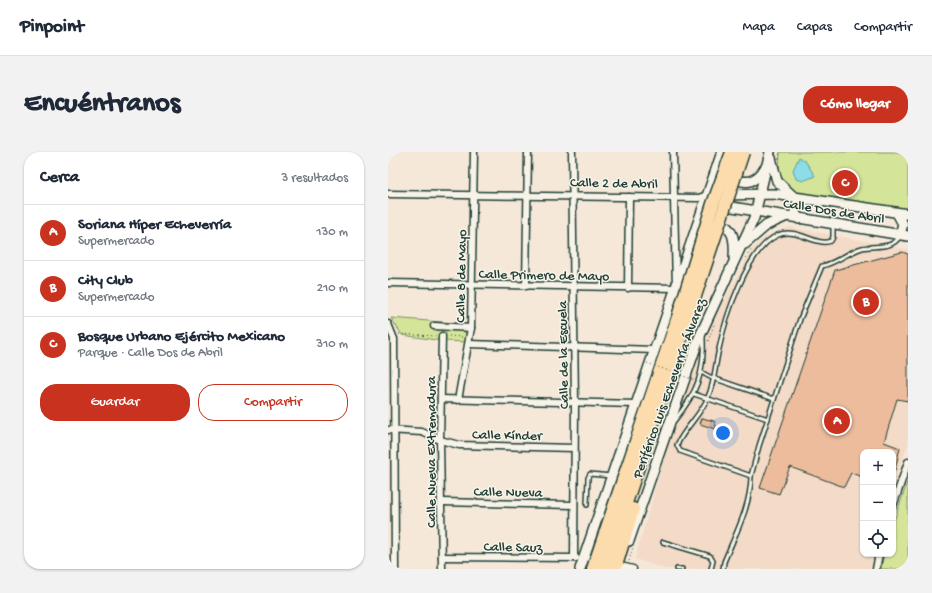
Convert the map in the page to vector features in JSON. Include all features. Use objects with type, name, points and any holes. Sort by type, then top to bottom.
[{"type":"highway","name":"Periférico Luis Echeverría Álvarez","points":[[593,569],[628,481],[640,464],[683,319],[714,204],[732,152]]},
{"type":"highway","name":"Periférico Luis Echeverría Álvarez","points":[[604,569],[628,481],[639,431],[683,319],[743,152]]},
{"type":"highway","points":[[584,564],[628,442],[632,436],[639,431]]},
{"type":"highway","points":[[619,568],[641,483],[642,472],[640,464]]},
{"type":"street","name":"Calle 8 de Mayo","points":[[458,400],[471,328],[474,152]]},
{"type":"street","points":[[526,286],[529,195],[528,152]]},
{"type":"street","name":"Calle de la Escuela","points":[[572,152],[575,403],[574,558]]},
{"type":"street","points":[[673,152],[676,288]]},
{"type":"street","points":[[580,569],[584,564],[610,476],[691,244],[704,198],[722,152]]},
{"type":"street","points":[[726,152],[727,169],[738,180],[745,182],[754,180],[761,175],[768,163]]},
{"type":"street","points":[[770,153],[778,181],[795,198]]},
{"type":"street","name":"Periférico Luis Echeverría Álvarez","points":[[619,568],[702,329],[757,212],[770,153]]},
{"type":"street","name":"Calle 2 de Abril","points":[[388,194],[704,198],[760,195]]},
{"type":"street","name":"Calle Dos de Abril","points":[[760,195],[795,198],[908,214]]},
{"type":"street","name":"Calle Primero de Mayo","points":[[628,288],[629,197]]},
{"type":"street","name":"Calle 2 de Abril","points":[[704,198],[757,212]]},
{"type":"street","points":[[799,219],[795,213],[795,207],[800,202],[807,200]]},
{"type":"street","name":"Calle Dos de Abril","points":[[757,212],[904,235]]},
{"type":"street","points":[[897,213],[903,221],[904,235]]},
{"type":"street","points":[[742,246],[767,225],[787,217]]},
{"type":"street","points":[[691,244],[700,231],[707,226],[722,224],[730,230],[734,240],[734,263]]},
{"type":"street","name":"Calle Primero de Mayo","points":[[388,283],[573,288],[676,288]]},
{"type":"street","points":[[388,324],[393,334],[396,430],[395,569]]},
{"type":"street","points":[[434,326],[471,328]]},
{"type":"street","name":"Calle Nueva Extremadura","points":[[442,336],[440,440],[442,569]]},
{"type":"street","points":[[469,344],[574,349],[654,350]]},
{"type":"street","points":[[441,399],[635,404]]},
{"type":"street","name":"Calle Kínder","points":[[388,430],[422,432],[440,440],[459,445],[574,448]]},
{"type":"street","points":[[896,497],[908,462]]},
{"type":"street","name":"Calle Nueva","points":[[442,502],[574,505]]},
{"type":"street","name":"Calle Sauz","points":[[442,557],[574,558],[584,564]]},
{"type":"street","points":[[876,569],[878,557]]},
{"type":"street","points":[[619,568],[633,569]]},
{"type":"lane","points":[[751,476],[678,449],[677,445],[681,436],[708,398],[714,378],[718,350],[728,317],[743,275],[754,259],[773,238],[783,233],[803,235],[824,242],[831,241],[834,237],[833,224]]},
{"type":"lane","points":[[723,569],[724,562],[747,505],[751,486],[751,476],[774,399],[816,277],[822,266],[831,263],[845,254],[864,248],[885,246],[897,241],[904,235]]},
{"type":"lane","points":[[667,428],[687,406],[694,394],[704,358],[702,329]]},
{"type":"lane","points":[[701,372],[774,399]]},
{"type":"lane","points":[[694,394],[768,419]]},
{"type":"lane","points":[[587,505],[588,478],[590,474],[610,476]]},
{"type":"lane","points":[[663,542],[710,556],[713,560],[711,569]]},
{"type":"lane","points":[[677,569],[682,569]]},
{"type":"path","points":[[393,334],[470,337]]},
{"type":"path","points":[[647,364],[697,381]]},
{"type":"shaded area","points":[[788,227],[908,249],[908,445],[896,476],[896,449],[860,449],[860,557],[873,557],[871,569],[665,569],[635,559],[668,444],[706,332],[753,248],[766,237]]},
{"type":"green space","points":[[780,152],[908,152],[908,212],[792,192],[787,188],[781,179],[779,169]]},
{"type":"green space","points":[[391,318],[467,324],[467,342],[443,341],[402,335]]},
{"type":"green space","points":[[908,480],[908,569],[881,569],[883,557],[896,557],[896,515]]},
{"type":"water","points":[[799,157],[806,162],[815,176],[803,181],[796,179],[793,170]]},
{"type":"building","points":[[902,252],[908,254],[908,401],[897,399],[884,442],[900,448],[896,466],[896,449],[860,449],[860,476],[851,473],[844,487],[790,467],[779,494],[760,488],[835,270]]},
{"type":"building","points":[[702,418],[714,421],[716,425],[715,429],[700,424]]},
{"type":"place","name":"Bosque Urbano Ejército Mexicano","points":[[845,183]]},
{"type":"place","name":"City Club","points":[[866,302]]},
{"type":"place","name":"Soriana Híper Echeverría","points":[[837,421]]}]
